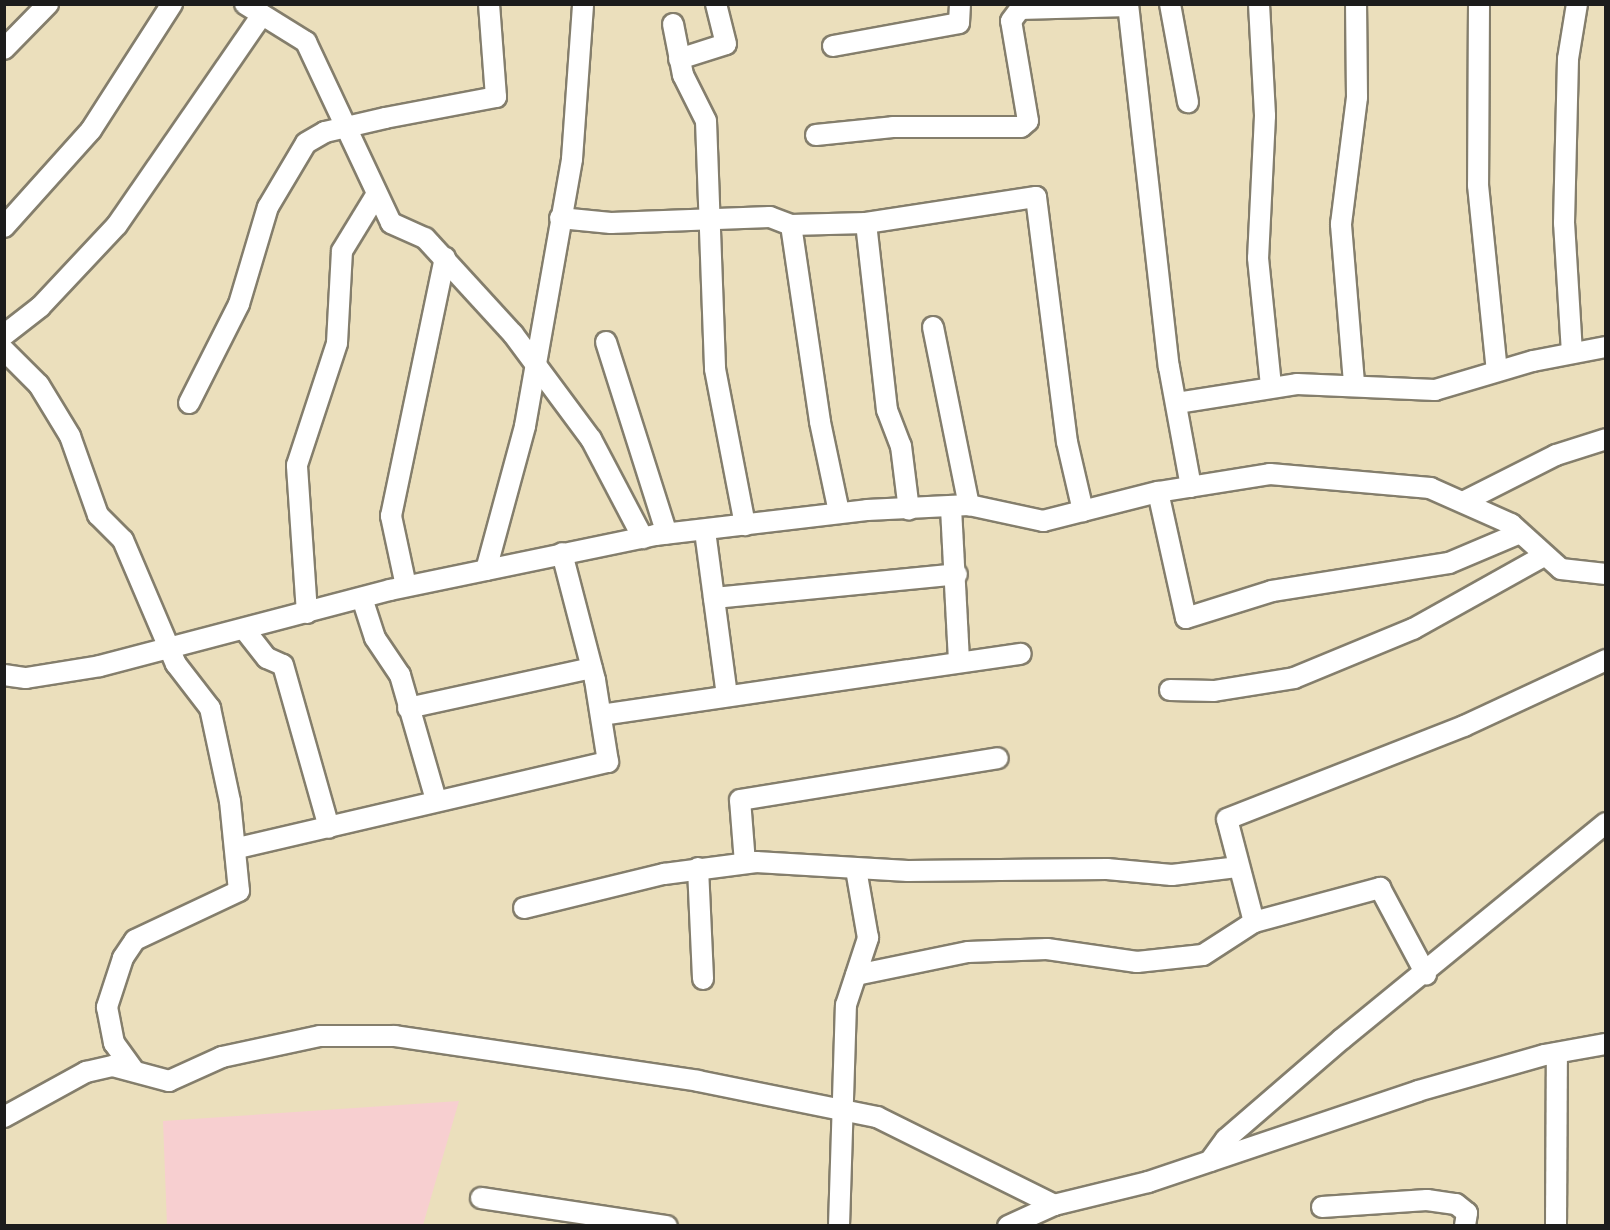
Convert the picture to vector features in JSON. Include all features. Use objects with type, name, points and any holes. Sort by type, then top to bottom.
[{"type":"street","points":[[4,227],[91,130],[172,4]]},
{"type":"street","points":[[189,403],[239,304],[250,258],[285,172],[306,143],[346,128],[496,98],[489,4]]},
{"type":"street","points":[[486,570],[506,506],[560,218],[579,99],[583,4]]},
{"type":"street","points":[[679,58],[726,44],[716,4]]},
{"type":"street","points":[[833,46],[959,23],[960,4]]},
{"type":"street","points":[[1170,4],[1188,102]]},
{"type":"street","points":[[1259,4],[1265,116],[1258,258],[1271,387]]},
{"type":"street","points":[[1354,383],[1341,224],[1357,97],[1356,4]]},
{"type":"street","points":[[1479,4],[1478,174],[1497,372]]},
{"type":"street","points":[[1572,353],[1564,223],[1568,59],[1577,4]]},
{"type":"street","points":[[816,135],[893,127],[1021,127],[1028,121],[1011,21],[1020,9],[1128,5],[1159,294],[1191,487]]},
{"type":"street","points":[[4,49],[40,8]]},
{"type":"street","points":[[4,335],[40,307],[117,225],[253,10],[306,42],[375,198],[391,223],[425,238],[445,258],[534,362],[591,439],[644,538]]},
{"type":"street","points":[[673,24],[679,58],[693,101],[706,121],[714,369],[745,525]]},
{"type":"street","points":[[560,218],[611,223],[770,217],[791,225],[866,223],[1036,197],[1067,442],[1083,511]]},
{"type":"street","points":[[307,613],[297,465],[337,343],[342,251],[375,198]]},
{"type":"street","points":[[866,223],[887,410],[901,446],[909,510]]},
{"type":"street","points":[[791,225],[820,422],[839,512]]},
{"type":"street","points":[[406,586],[391,516],[445,258]]},
{"type":"street","points":[[933,327],[960,507],[957,574],[959,662]]},
{"type":"street","points":[[606,342],[667,534]]},
{"type":"street","points":[[1177,403],[1271,387],[1354,383],[1435,390],[1572,353],[1605,347]]},
{"type":"street","points":[[4,350],[39,385],[70,436],[98,514],[123,540],[170,648],[210,708],[238,848],[239,891],[135,940],[123,958],[107,1007],[114,1043],[132,1069]]},
{"type":"street","points":[[1467,500],[1556,455],[1605,439]]},
{"type":"street","points":[[4,675],[26,678],[100,666],[406,586],[562,553],[667,534],[705,531],[839,512],[960,507],[1043,521],[1158,492],[1270,474],[1333,477],[1430,488],[1467,500],[1520,533],[1542,557],[1561,569],[1605,574]]},
{"type":"street","points":[[1158,492],[1186,618],[1272,591],[1449,563],[1520,533]]},
{"type":"street","points":[[705,531],[727,695]]},
{"type":"street","points":[[238,848],[329,828],[436,800],[608,762],[592,668],[562,553]]},
{"type":"street","points":[[1170,690],[1214,691],[1294,678],[1413,628],[1542,557]]},
{"type":"street","points":[[714,598],[957,574]]},
{"type":"street","points":[[362,598],[375,638],[400,675],[436,800]]},
{"type":"street","points":[[244,629],[267,658],[283,665],[329,828]]},
{"type":"street","points":[[601,715],[688,706],[727,695],[1021,654]]},
{"type":"street","points":[[1254,922],[1237,867],[1227,819],[1464,726],[1605,660]]},
{"type":"street","points":[[408,708],[592,668]]},
{"type":"street","points":[[745,863],[740,800],[998,758]]},
{"type":"street","points":[[1210,1161],[1226,1138],[1605,823]]},
{"type":"street","points":[[524,908],[698,868],[745,863],[856,869],[1107,869],[1172,875],[1237,867]]},
{"type":"street","points":[[698,868],[703,979]]},
{"type":"street","points":[[839,1226],[846,1005],[868,938],[856,869]]},
{"type":"street","points":[[856,975],[968,952],[1047,949],[1137,962],[1203,955],[1254,922],[1380,888],[1426,974]]},
{"type":"street","points":[[4,1117],[86,1072],[113,1066],[132,1069],[170,1081],[222,1057],[320,1036],[395,1036],[482,1044],[843,1109],[876,1117],[1054,1205]]},
{"type":"street","points":[[1019,1223],[1054,1205],[1210,1161],[1418,1091],[1557,1053],[1605,1044]]},
{"type":"street","points":[[1556,1226],[1557,1053]]},
{"type":"street","points":[[481,1198],[667,1226]]},
{"type":"street","points":[[1323,1208],[1437,1201],[1456,1204],[1467,1213],[1465,1226]]},
{"type":"shaded area","points":[[459,1101],[423,1225],[167,1225],[163,1121]]}]
